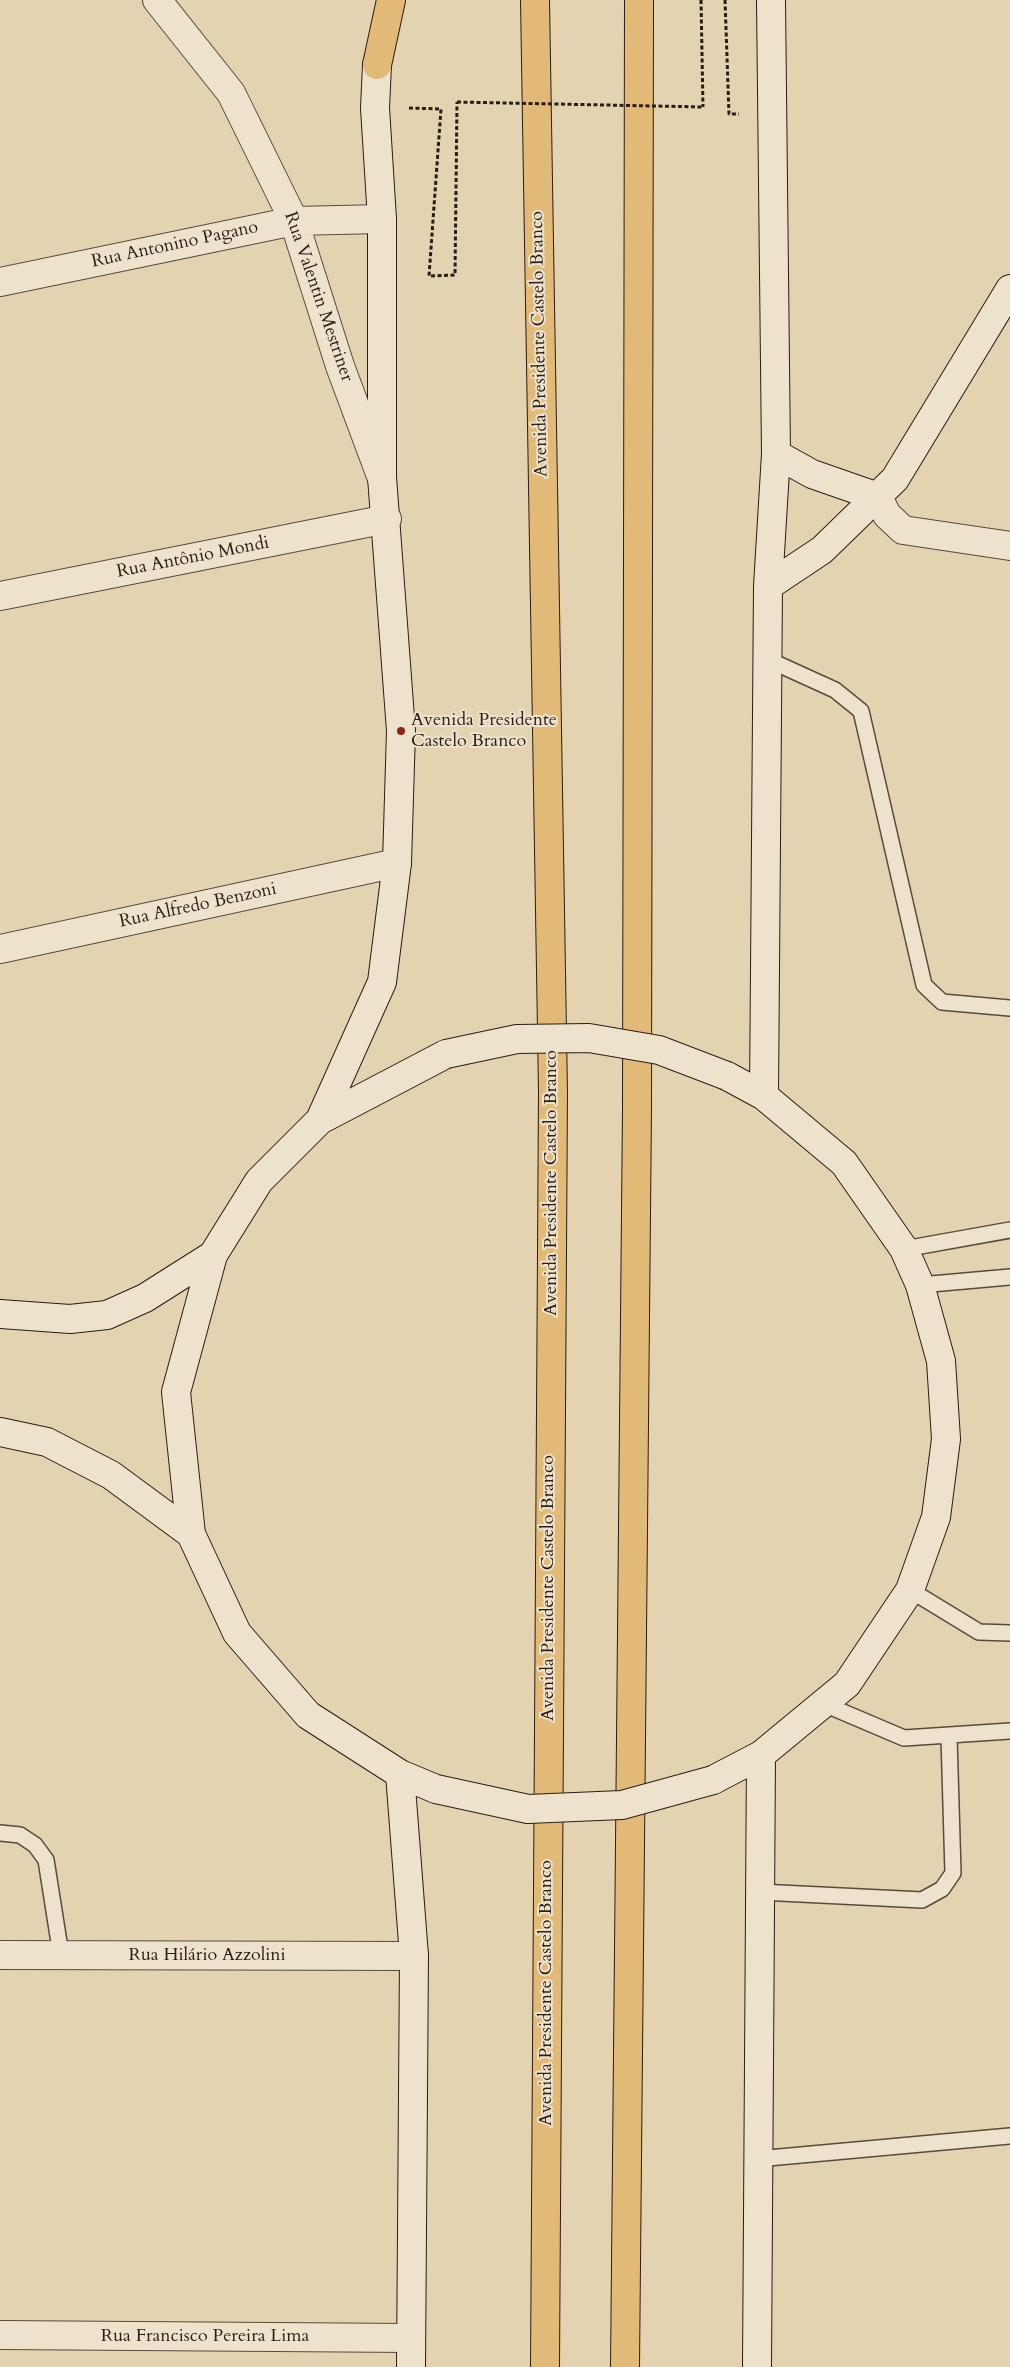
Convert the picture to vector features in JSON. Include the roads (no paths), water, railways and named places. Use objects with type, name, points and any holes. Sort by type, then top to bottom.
[{"type":"main road","name":"Rua Valentin Mestriner","points":[[157,0],[231,93],[294,221],[340,366],[382,477]]},
{"type":"main road","points":[[320,1120],[382,982],[397,863],[401,731],[387,519],[382,477],[382,219],[375,108],[377,0]]},
{"type":"main road","points":[[377,65],[391,0]]},
{"type":"main road","name":"Avenida Presidente Castelo Branco","points":[[535,0],[553,1092],[544,2367]]},
{"type":"main road","points":[[625,2367],[637,1108],[639,0]]},
{"type":"main road","points":[[764,1096],[769,660],[768,586],[776,454],[771,0]]},
{"type":"main road","name":"Rua Antonino Pagano","points":[[0,282],[294,221],[382,219]]},
{"type":"main road","points":[[768,586],[822,550],[895,479],[1010,289]]},
{"type":"main road","points":[[776,454],[812,474],[878,497],[887,515],[903,530],[1010,546]]},
{"type":"main road","name":"Rua Antônio Mondi","points":[[0,596],[387,519]]},
{"type":"main road","name":"Rua Alfredo Benzoni","points":[[0,948],[397,863]]},
{"type":"main road","points":[[589,1038],[659,1050],[727,1076],[764,1096],[844,1163],[904,1249],[920,1285],[941,1361],[946,1439],[936,1517],[910,1590],[847,1684],[761,1755],[713,1780],[622,1805],[528,1809],[436,1789],[400,1774],[308,1715],[237,1632],[191,1534],[176,1392],[212,1255],[259,1181],[320,1120],[446,1054],[517,1039],[589,1038]]},
{"type":"main road","points":[[0,1314],[70,1318],[107,1315],[145,1298],[212,1255]]},
{"type":"main road","points":[[0,1432],[47,1442],[111,1475],[191,1534]]},
{"type":"main road","points":[[756,2367],[761,1755]]},
{"type":"main road","points":[[400,1774],[414,1956],[411,2367]]},
{"type":"main road","name":"Rua Hilário Azzolini","points":[[0,1955],[414,1956]]},
{"type":"main road","name":"Rua Francisco Pereira Lima","points":[[0,2335],[411,2338]]},
{"type":"lane","points":[[769,660],[835,690],[861,711],[924,985],[942,1002],[1010,1008]]},
{"type":"lane","points":[[904,1249],[1010,1230]]},
{"type":"lane","points":[[920,1285],[1010,1276]]},
{"type":"lane","points":[[910,1590],[979,1632],[1010,1633]]},
{"type":"lane","points":[[824,1704],[904,1738],[949,1737],[1010,1731]]},
{"type":"lane","points":[[760,1892],[922,1900],[942,1889],[953,1873],[949,1737]]},
{"type":"lane","points":[[0,1833],[20,1835],[36,1845],[46,1860],[60,1956]]},
{"type":"lane","points":[[757,2159],[1010,2136]]},
{"type":"place","name":"Avenida Presidente Castelo Branco","points":[[401,731]]}]
